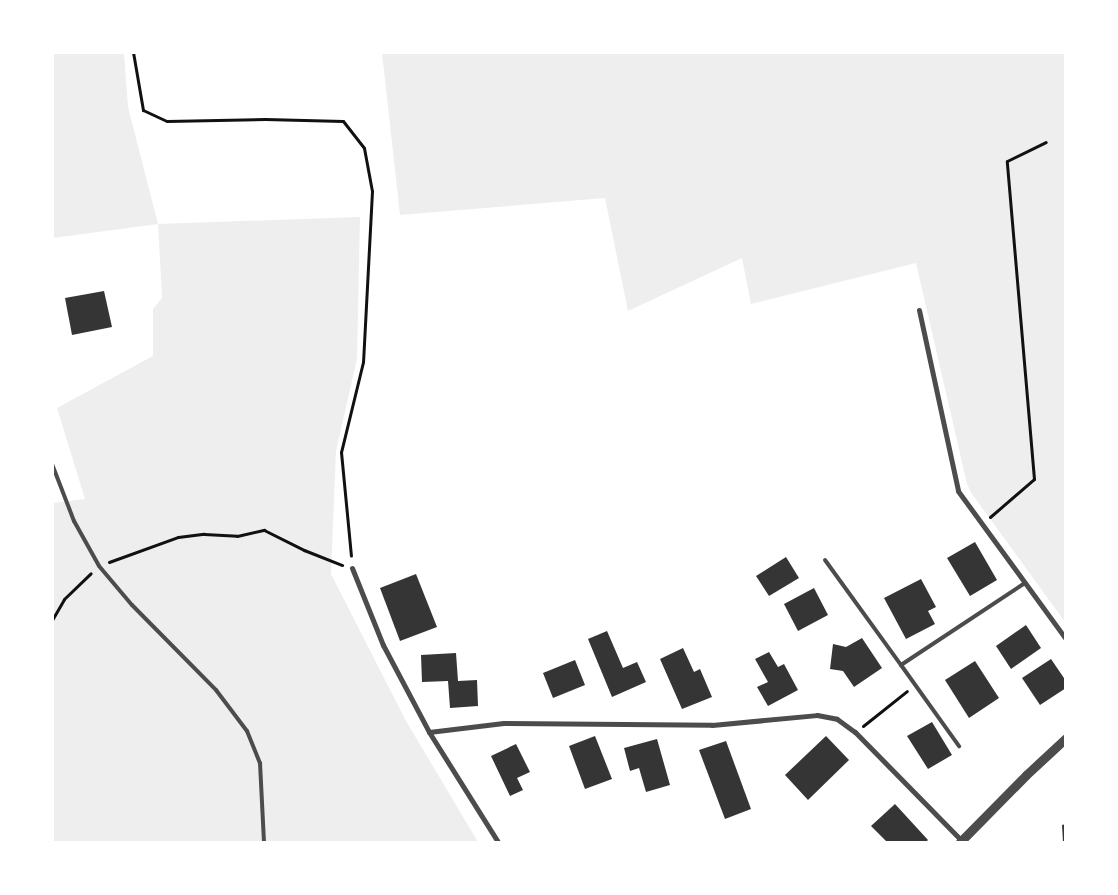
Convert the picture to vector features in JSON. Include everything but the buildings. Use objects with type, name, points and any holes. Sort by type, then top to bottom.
[{"type":"street","points":[[919,310],[958,491],[1066,638]]},
{"type":"street","points":[[352,568],[384,646],[429,732],[498,842]]},
{"type":"street","points":[[429,732],[503,723],[712,725],[817,715],[837,718],[855,732],[961,842],[1026,775],[1066,738]]},
{"type":"lane","points":[[52,464],[74,521],[99,566],[132,605],[216,690],[247,732],[260,763],[264,842]]},
{"type":"lane","points":[[825,560],[959,746]]},
{"type":"lane","points":[[901,665],[1025,583]]},
{"type":"path","points":[[52,620],[64,599],[86,576],[99,566],[178,537],[204,534],[237,536],[264,530],[304,550],[352,568],[341,452],[363,362],[372,192],[364,148],[343,121],[265,119],[167,121],[143,110],[133,52]]},
{"type":"path","points":[[982,524],[1034,479],[1007,161],[1046,142]]},
{"type":"path","points":[[855,732],[915,685]]},
{"type":"shaded area","points":[[53,53],[124,53],[128,107],[158,224],[53,238]]},
{"type":"shaded area","points":[[382,53],[1065,53],[1065,622],[972,494],[967,484],[916,263],[751,304],[742,258],[628,311],[605,198],[400,215]]},
{"type":"shaded area","points":[[360,217],[357,359],[336,451],[331,574],[406,721],[478,842],[53,842],[52,503],[85,499],[57,408],[153,356],[153,309],[162,298],[158,224]]}]
